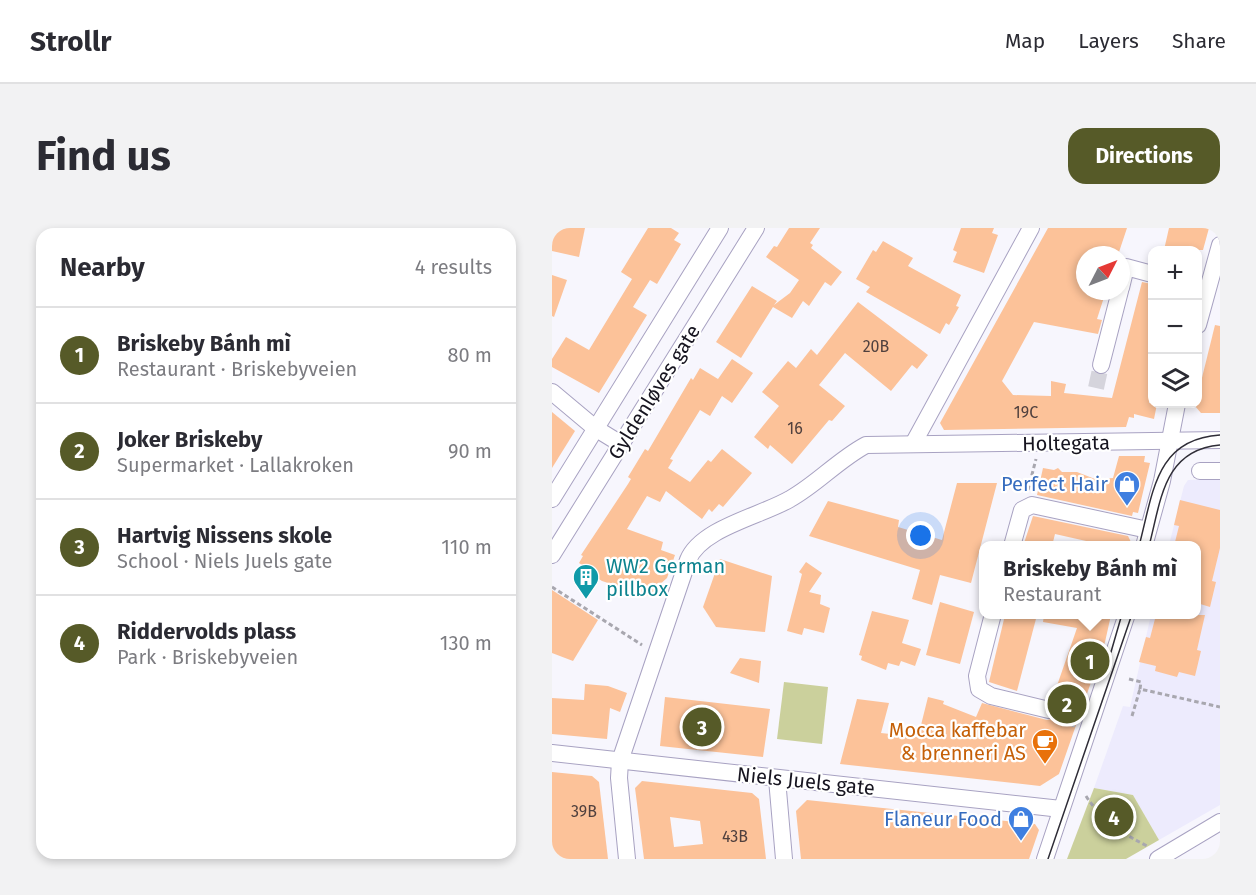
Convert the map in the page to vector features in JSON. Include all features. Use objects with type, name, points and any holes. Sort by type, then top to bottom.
[{"type":"street","name":"Gyldenløves gate","points":[[552,499],[720,228]]},
{"type":"street","name":"Gyldenløves gate","points":[[552,555],[756,228]]},
{"type":"street","points":[[913,444],[921,425],[1031,228]]},
{"type":"street","points":[[1202,288],[1220,245]]},
{"type":"street","points":[[1130,268],[1148,273]]},
{"type":"street","points":[[1101,365],[1118,300]]},
{"type":"street","points":[[552,392],[595,428],[621,444]]},
{"type":"street","points":[[1013,541],[1022,510],[1032,505],[1146,538],[1176,408]]},
{"type":"street","name":"Holtegata","points":[[656,654],[688,560],[701,541],[793,498],[851,453],[866,445],[1220,440]]},
{"type":"street","points":[[1200,471],[1220,471]]},
{"type":"street","points":[[992,619],[977,676],[979,689],[991,696],[1049,710]]},
{"type":"street","points":[[1045,859],[1084,723],[1125,619]]},
{"type":"street","points":[[627,859],[619,778],[620,761],[656,654]]},
{"type":"street","name":"Niels Juels gate","points":[[552,753],[777,779],[1035,804],[1061,809]]},
{"type":"street","points":[[777,779],[784,859]]},
{"type":"street","points":[[1154,853],[1220,822]]},
{"type":"path","points":[[1031,480],[1035,462]]},
{"type":"path","points":[[552,587],[656,654]]},
{"type":"path","points":[[1129,679],[1141,682],[1132,716]]},
{"type":"path","points":[[1140,689],[1220,707]]},
{"type":"path","points":[[1086,796],[1102,818],[1154,853]]},
{"type":"shaded area","points":[[1220,479],[1220,805],[1159,840],[1133,795],[1094,788],[1123,706],[1130,707],[1150,619],[1201,619],[1201,541],[1170,541],[1184,486],[1188,480]]},
{"type":"green space","points":[[784,682],[828,687],[822,744],[777,739]]},
{"type":"green space","points":[[1094,788],[1133,795],[1159,840],[1126,859],[1067,859]]},
{"type":"building","points":[[552,228],[585,228],[579,257],[552,251]]},
{"type":"building","points":[[648,228],[671,228],[679,233],[674,240],[681,244],[657,284],[650,280],[633,307],[647,315],[599,393],[552,367],[552,359],[566,337],[589,350],[632,279],[621,272]]},
{"type":"building","points":[[789,228],[820,228],[810,243],[813,245],[811,248],[842,272],[831,286],[825,282],[809,306],[803,301],[792,318],[773,307],[741,358],[716,342],[752,286],[777,301],[774,305],[790,293],[799,280],[766,257],[774,246],[777,247]]},
{"type":"building","points":[[961,228],[994,228],[992,233],[998,235],[984,273],[953,262],[957,252],[953,250]]},
{"type":"building","points":[[1048,228],[1127,228],[1121,246],[1076,246],[1076,300],[1103,300],[1097,319],[1102,320],[1098,334],[1034,322],[1002,381],[1013,395],[1051,396],[1051,381],[1066,384],[1064,393],[1112,398],[1142,282],[1148,283],[1148,408],[1156,408],[1154,419],[1134,414],[1134,418],[1129,417],[1126,427],[944,430],[940,423]]},
{"type":"building","points":[[1169,228],[1209,228],[1203,250],[1202,246],[1165,246]]},
{"type":"building","points":[[883,241],[913,258],[908,266],[961,295],[956,306],[959,307],[949,325],[946,323],[940,334],[866,292],[870,287],[856,279],[873,250],[876,252]]},
{"type":"building","points":[[552,275],[567,280],[554,317],[552,316]]},
{"type":"building","points":[[858,302],[928,355],[917,369],[912,365],[891,391],[845,353],[819,385],[845,406],[832,421],[829,420],[792,464],[770,445],[768,449],[754,437],[779,406],[762,392],[788,361],[796,368],[811,349],[817,355]]},
{"type":"building","points":[[1215,325],[1220,326],[1220,413],[1201,413],[1197,408],[1202,408],[1202,378]]},
{"type":"building","points":[[732,359],[753,373],[732,403],[722,396],[710,416],[700,410],[670,459],[673,460],[668,468],[690,482],[708,460],[711,462],[722,449],[752,473],[723,507],[719,504],[712,512],[709,509],[702,519],[666,491],[660,502],[647,496],[627,529],[663,542],[661,550],[675,555],[667,578],[658,586],[654,598],[602,581],[583,569],[584,566],[579,563],[583,556],[581,555],[628,484],[631,479],[628,477],[645,449],[648,451],[691,378],[693,380],[700,368],[718,379]]},
{"type":"building","points":[[552,412],[575,431],[552,468]]},
{"type":"building","points":[[1119,456],[1145,456],[1144,462],[1150,463],[1138,513],[1133,512],[1132,516],[1037,495],[1043,468],[1077,472],[1095,479],[1113,478]]},
{"type":"building","points":[[957,483],[997,483],[982,541],[979,541],[979,552],[971,583],[940,575],[932,605],[912,599],[920,570],[809,536],[828,501],[899,520],[898,527],[942,540]]},
{"type":"building","points":[[1180,500],[1220,510],[1220,548],[1212,581],[1216,582],[1210,607],[1201,604],[1201,541],[1175,541],[1179,526],[1174,525]]},
{"type":"building","points":[[1033,516],[1128,536],[1130,541],[1086,541],[1055,534],[1053,541],[1025,541]]},
{"type":"building","points":[[720,559],[772,576],[765,632],[716,627],[703,607]]},
{"type":"building","points":[[806,562],[822,573],[809,592],[821,595],[820,604],[830,608],[824,633],[804,628],[802,635],[787,631],[802,574],[799,572]]},
{"type":"building","points":[[552,590],[598,620],[573,661],[552,653]]},
{"type":"building","points":[[940,602],[974,612],[960,664],[926,655]]},
{"type":"building","points":[[872,611],[909,620],[902,643],[921,649],[915,666],[901,661],[899,666],[888,663],[886,670],[861,660],[862,656],[859,655]]},
{"type":"building","points":[[1201,615],[1205,615],[1197,650],[1201,651],[1195,676],[1179,672],[1177,677],[1155,671],[1156,666],[1139,662],[1146,637],[1150,638],[1155,619],[1201,619]]},
{"type":"building","points":[[1004,619],[1036,619],[1017,691],[989,682]]},
{"type":"building","points":[[1043,619],[1110,619],[1105,642],[1059,774],[1040,786],[840,764],[857,699],[889,703],[881,733],[918,737],[928,697],[944,701],[943,704],[976,717],[982,703],[1047,720],[1056,718],[1059,708],[1052,700],[1077,628],[1043,622]]},
{"type":"building","points":[[740,658],[761,661],[759,683],[730,673]]},
{"type":"building","points":[[585,684],[608,686],[627,693],[620,712],[610,708],[607,739],[552,734],[552,698],[584,700]]},
{"type":"building","points":[[665,697],[770,709],[763,757],[660,746]]},
{"type":"building","points":[[552,772],[592,776],[599,782],[608,859],[552,859]]},
{"type":"building","points":[[642,781],[752,793],[759,799],[766,859],[644,859],[635,788]],"holes":[[[670,817],[700,821],[703,844],[674,847]]]},
{"type":"building","points":[[807,800],[1035,824],[1039,830],[1029,859],[801,859],[796,811]]},
{"type":"tunnel","points":[[1096,388],[1101,365]]},
{"type":"tunnel","points":[[1049,710],[1077,720]]},
{"type":"tram line","points":[[1140,541],[1154,489],[1160,472],[1169,458],[1182,447],[1198,439],[1220,435]]},
{"type":"tram line","points":[[1150,541],[1162,496],[1176,467],[1201,449],[1220,445]]},
{"type":"tram line","points":[[1111,652],[1121,619]]},
{"type":"tram line","points":[[1048,859],[1130,619]]},
{"type":"place","name":"Perfect Hair","points":[[1127,507]]},
{"type":"place","name":"WW2 German pillbox","points":[[586,600]]},
{"type":"place","name":"Briskeby Bánh mì","points":[[1090,661]]},
{"type":"place","name":"Joker Briskeby","points":[[1067,704]]},
{"type":"place","name":"Hartvig Nissens skole","points":[[702,727]]},
{"type":"place","name":"Mocca kaffebar & brenneri AS","points":[[1045,765]]},
{"type":"place","name":"Riddervolds plass","points":[[1114,817]]},
{"type":"place","name":"Flaneur Food","points":[[1021,842]]}]
